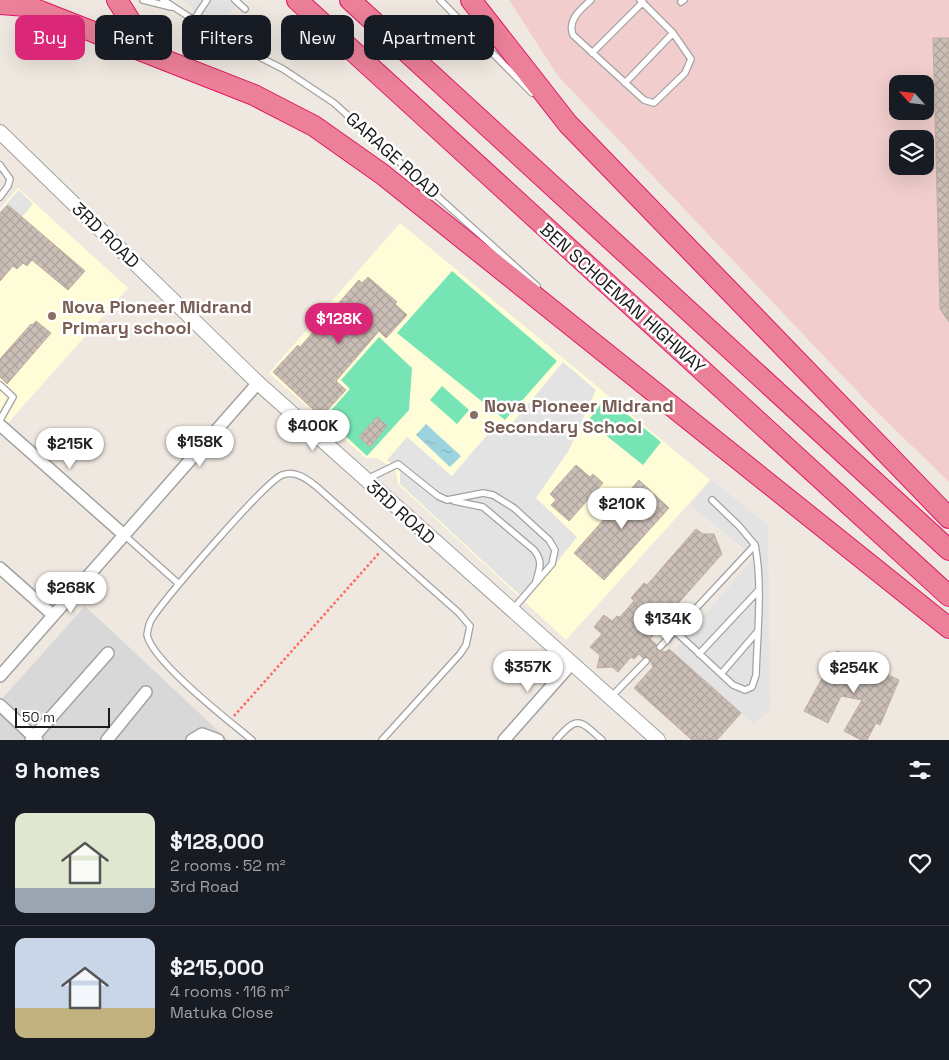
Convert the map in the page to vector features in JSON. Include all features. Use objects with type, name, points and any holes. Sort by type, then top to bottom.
[{"type":"highway","points":[[117,0],[141,38],[186,68]]},
{"type":"highway","name":"BEN SCHOEMAN HIGHWAY","points":[[297,0],[949,596]]},
{"type":"highway","name":"BEN SCHOEMAN HIGHWAY","points":[[350,0],[949,550]]},
{"type":"highway","points":[[471,0],[568,124],[949,518]]},
{"type":"highway","points":[[0,4],[26,6],[40,11],[254,95],[285,110],[337,141],[382,174],[949,628]]},
{"type":"street","name":"3RD ROAD","points":[[0,132],[258,383],[658,740]]},
{"type":"street","points":[[0,676],[123,534],[258,383]]},
{"type":"street","points":[[0,424],[123,534]]},
{"type":"street","points":[[0,568],[53,615]]},
{"type":"street","points":[[0,705],[34,739],[108,653]]},
{"type":"street","points":[[504,740],[572,663]]},
{"type":"street","points":[[107,740],[146,692]]},
{"type":"street","points":[[192,740],[202,734],[218,740]]},
{"type":"lane","name":"GARAGE ROAD","points":[[143,0],[175,8]]},
{"type":"lane","name":"GARAGE ROAD","points":[[163,0],[185,15]]},
{"type":"lane","points":[[197,15],[207,0]]},
{"type":"lane","points":[[235,0],[245,9]]},
{"type":"lane","points":[[440,0],[531,92],[568,124]]},
{"type":"lane","points":[[591,0],[574,18],[572,31],[592,53],[649,103],[659,100],[685,73],[691,62],[689,55],[673,33],[641,1],[592,53]]},
{"type":"lane","points":[[625,83],[673,33]]},
{"type":"lane","name":"GARAGE ROAD","points":[[266,60],[334,103],[432,189],[545,294]]},
{"type":"lane","points":[[0,165],[10,180],[0,197]]},
{"type":"lane","points":[[552,301],[585,336]]},
{"type":"lane","points":[[0,385],[13,397],[0,420]]},
{"type":"lane","points":[[365,480],[398,464],[438,496],[447,500],[483,507],[540,557],[541,565],[536,583]]},
{"type":"lane","points":[[252,740],[167,665],[148,643],[148,626],[179,584],[264,490],[282,475],[290,474],[303,477],[311,482],[459,613],[470,626],[470,635],[460,654],[382,740]]},
{"type":"lane","points":[[447,500],[483,493],[494,495],[514,508],[549,540],[555,550],[552,564],[512,610]]},
{"type":"lane","points":[[675,631],[721,674],[740,688],[745,690],[752,687],[756,675],[758,557],[755,546],[739,526],[712,500]]},
{"type":"lane","points":[[123,534],[179,584]]},
{"type":"lane","points":[[660,647],[755,546]]},
{"type":"lane","points":[[699,654],[758,591]]},
{"type":"lane","points":[[721,674],[757,632]]},
{"type":"lane","points":[[610,697],[646,661]]},
{"type":"lane","points":[[556,740],[570,724],[578,723],[587,726],[602,740]]},
{"type":"path","points":[[230,721],[384,548]]},
{"type":"shaded area","points":[[183,0],[232,0],[237,5],[228,15],[200,15]]},
{"type":"shaded area","points":[[509,0],[949,0],[949,482],[876,411],[558,76]]},
{"type":"shaded area","name":"Nova Pioneer Midrand Primary school","points":[[18,188],[128,288],[8,423],[0,416],[0,209]]},
{"type":"shaded area","points":[[19,190],[33,204],[0,242],[0,211]]},
{"type":"shaded area","name":"Nova Pioneer Midrand Secondary School","points":[[400,223],[710,480],[566,640],[398,484],[396,472],[390,466],[377,458],[366,458],[269,373]]},
{"type":"shaded area","points":[[563,362],[596,390],[569,450],[536,498],[577,537],[526,601],[400,484],[400,471],[387,460],[407,437],[452,476],[499,421],[509,427]]},
{"type":"shaded area","points":[[712,480],[768,525],[770,710],[754,724],[673,652],[754,557],[690,505]]},
{"type":"shaded area","points":[[85,606],[228,740],[0,740],[0,701]]},
{"type":"green space","points":[[452,271],[557,361],[505,420],[397,333]]},
{"type":"green space","points":[[379,337],[412,368],[409,410],[367,456],[325,417],[350,389],[341,380]]},
{"type":"green space","points":[[442,386],[469,410],[457,424],[430,400]]},
{"type":"green space","points":[[606,397],[661,442],[643,465],[588,421]]},
{"type":"water","points":[[426,424],[461,456],[450,467],[416,435]]},
{"type":"building","points":[[933,38],[949,38],[949,322],[940,309]]},
{"type":"building","points":[[8,205],[85,271],[68,290],[32,260],[27,266],[23,263],[17,269],[13,266],[0,281],[0,213]]},
{"type":"building","points":[[368,277],[397,302],[395,304],[407,315],[386,338],[379,331],[336,381],[346,390],[321,417],[273,372],[298,345],[300,347],[359,280],[362,283]]},
{"type":"building","points":[[36,321],[51,333],[7,384],[0,377],[0,359],[31,324]]},
{"type":"building","points":[[377,417],[387,426],[370,447],[359,437]]},
{"type":"building","points":[[576,465],[590,477],[593,474],[603,483],[569,521],[551,505],[556,500],[550,494]]},
{"type":"building","points":[[639,480],[669,508],[604,580],[574,553]]},
{"type":"building","points":[[696,529],[703,534],[714,534],[722,554],[674,608],[676,610],[650,639],[656,644],[657,651],[666,652],[669,649],[741,713],[717,740],[692,740],[634,688],[653,667],[649,657],[643,658],[639,654],[634,659],[631,657],[618,672],[612,667],[597,668],[600,655],[590,647],[602,634],[594,627],[604,615],[612,621],[617,616],[620,617],[634,601],[631,598],[644,583],[647,585]]},
{"type":"building","points":[[837,651],[899,680],[880,725],[876,723],[867,740],[861,740],[844,731],[862,700],[841,696],[828,723],[804,711]]},
{"type":"place","name":"Nova Pioneer Midrand Primary school","points":[[52,316]]},
{"type":"place","name":"Nova Pioneer Midrand Secondary School","points":[[474,415]]}]
